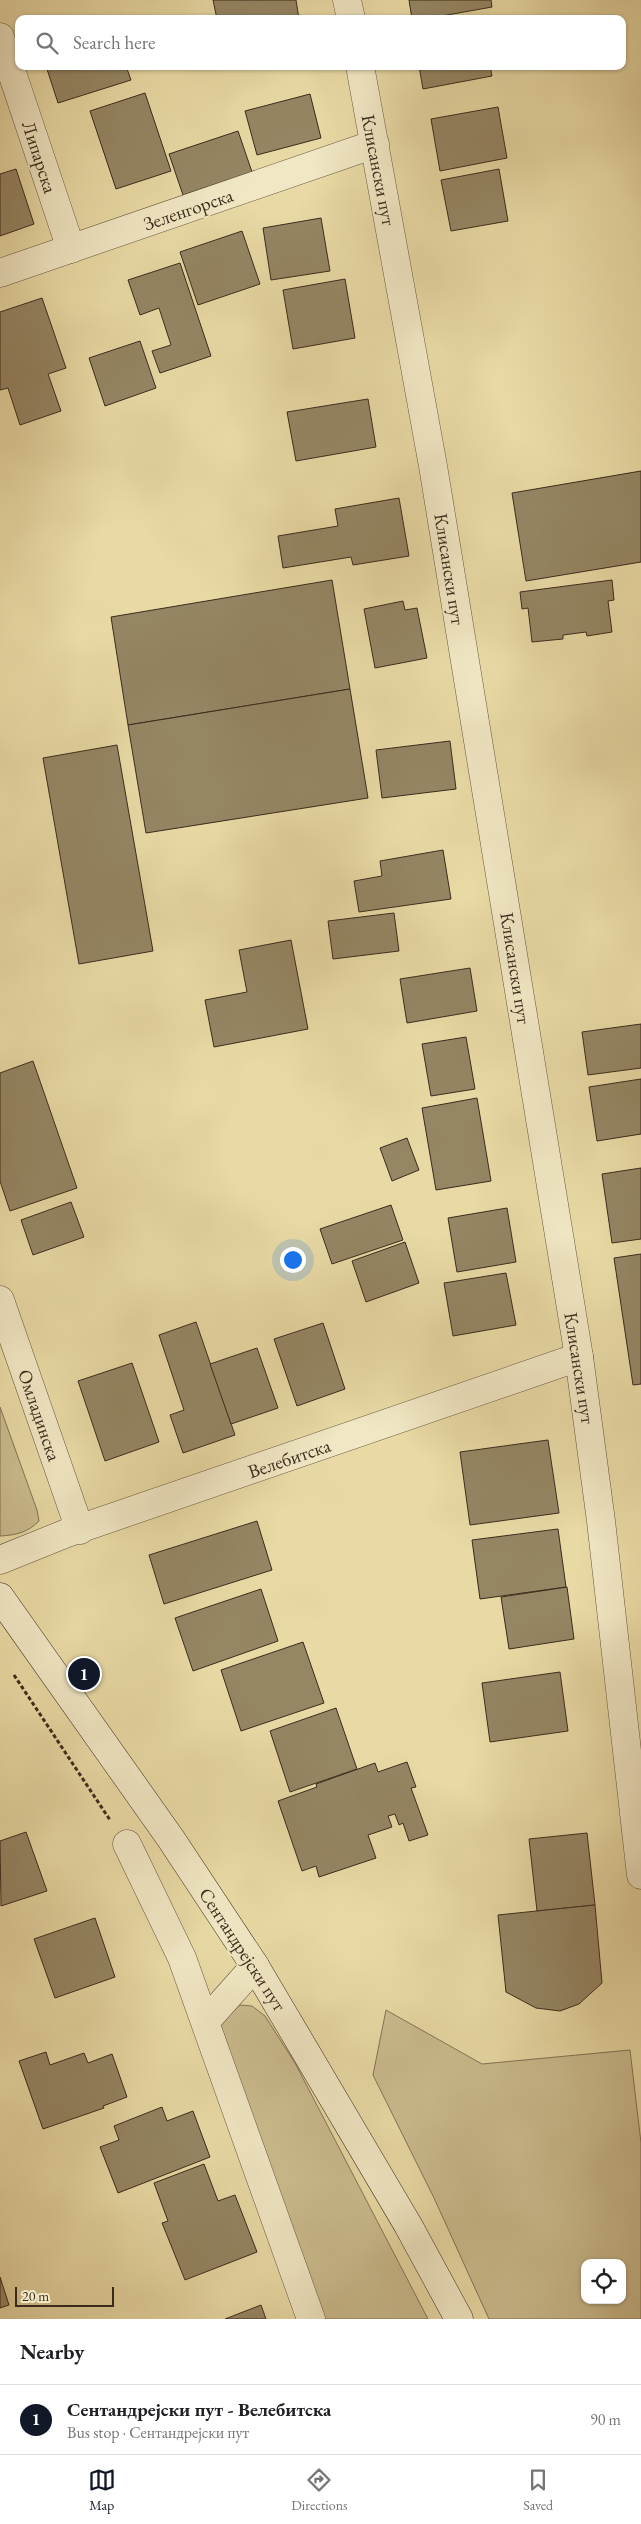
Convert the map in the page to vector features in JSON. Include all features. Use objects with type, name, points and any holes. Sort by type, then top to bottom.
[{"type":"street","points":[[347,0],[350,15]]},
{"type":"street","name":"Липарска","points":[[0,37],[71,249]]},
{"type":"street","name":"Клисански пут","points":[[361,70],[434,466],[579,1357],[597,1493],[641,1875]]},
{"type":"street","name":"Зеленгорска","points":[[0,273],[375,144]]},
{"type":"street","name":"Омладинска","points":[[0,1300],[80,1530]]},
{"type":"street","name":"Велебитска","points":[[0,1560],[67,1533],[579,1357]]},
{"type":"street","name":"Сентандрејски пут","points":[[0,1597],[171,1839],[255,1966],[408,2225],[458,2319]]},
{"type":"street","points":[[127,1844],[182,1958],[206,2021],[253,2160],[312,2319]]},
{"type":"street","points":[[206,2021],[255,1966]]},
{"type":"path","points":[[11,1670],[127,1844]]},
{"type":"shaded area","points":[[0,1407],[37,1510],[39,1521],[21,1533],[0,1536]]},
{"type":"shaded area","points":[[240,2005],[252,2006],[265,2016],[295,2063],[428,2319],[323,2319],[217,2032],[227,2016]]},
{"type":"shaded area","points":[[386,2010],[482,2064],[630,2050],[641,2143],[641,2319],[489,2319],[434,2198],[373,2075]]},
{"type":"building","points":[[213,0],[296,0],[298,15],[216,15]]},
{"type":"building","points":[[409,0],[491,0],[492,7],[447,15],[411,15]]},
{"type":"building","points":[[47,70],[127,70],[131,80],[58,103]]},
{"type":"building","points":[[420,70],[491,70],[492,76],[423,89]]},
{"type":"building","points":[[145,93],[171,171],[116,189],[90,111]]},
{"type":"building","points":[[310,94],[321,138],[257,155],[245,111]]},
{"type":"building","points":[[498,107],[507,158],[440,171],[431,119]]},
{"type":"building","points":[[238,131],[252,172],[183,195],[169,154]]},
{"type":"building","points":[[16,169],[34,224],[0,236],[0,174]]},
{"type":"building","points":[[499,169],[508,221],[451,231],[441,180]]},
{"type":"building","points":[[321,218],[330,271],[271,280],[263,228]]},
{"type":"building","points":[[242,231],[260,284],[198,305],[180,252]]},
{"type":"building","points":[[180,263],[211,356],[160,373],[152,351],[171,345],[159,308],[140,315],[128,280]]},
{"type":"building","points":[[345,279],[355,338],[293,349],[283,290]]},
{"type":"building","points":[[42,298],[66,368],[48,374],[61,411],[20,425],[8,388],[0,390],[0,312]]},
{"type":"building","points":[[140,341],[156,388],[105,406],[89,358]]},
{"type":"building","points":[[368,399],[376,447],[296,461],[287,412]]},
{"type":"building","points":[[641,471],[641,562],[526,581],[512,493]]},
{"type":"building","points":[[399,498],[409,556],[353,565],[351,557],[283,568],[278,536],[338,526],[335,509]]},
{"type":"building","points":[[332,580],[350,689],[128,725],[111,617]]},
{"type":"building","points":[[612,580],[614,600],[608,601],[612,632],[587,636],[586,632],[563,635],[563,639],[532,642],[528,608],[522,609],[520,592]]},
{"type":"building","points":[[403,601],[405,610],[417,608],[427,658],[375,668],[364,609]]},
{"type":"building","points":[[350,689],[368,798],[146,833],[128,725]]},
{"type":"building","points":[[450,741],[456,789],[382,798],[376,750]]},
{"type":"building","points":[[117,745],[153,951],[79,964],[43,758]]},
{"type":"building","points":[[443,850],[451,899],[359,912],[354,881],[382,876],[380,861]]},
{"type":"building","points":[[394,913],[399,951],[333,959],[328,921]]},
{"type":"building","points":[[291,940],[308,1029],[214,1047],[205,1000],[247,992],[239,950]]},
{"type":"building","points":[[470,968],[477,1011],[407,1023],[400,979]]},
{"type":"building","points":[[641,1024],[641,1068],[588,1075],[582,1032]]},
{"type":"building","points":[[466,1037],[475,1089],[431,1096],[422,1044]]},
{"type":"building","points":[[33,1061],[77,1188],[10,1211],[0,1181],[0,1073]]},
{"type":"building","points":[[641,1079],[641,1134],[597,1141],[589,1087]]},
{"type":"building","points":[[477,1098],[491,1181],[436,1190],[422,1108]]},
{"type":"building","points":[[407,1138],[419,1170],[392,1181],[380,1148]]},
{"type":"building","points":[[641,1168],[641,1239],[612,1243],[602,1174]]},
{"type":"building","points":[[71,1202],[84,1237],[33,1255],[21,1220]]},
{"type":"building","points":[[391,1205],[403,1240],[332,1264],[320,1229]]},
{"type":"building","points":[[507,1208],[516,1262],[457,1272],[448,1218]]},
{"type":"building","points":[[405,1242],[419,1283],[366,1302],[352,1261]]},
{"type":"building","points":[[641,1254],[641,1384],[633,1385],[614,1258]]},
{"type":"building","points":[[506,1273],[516,1325],[453,1336],[444,1283]]},
{"type":"building","points":[[196,1322],[235,1435],[183,1453],[170,1415],[184,1410],[159,1335]]},
{"type":"building","points":[[323,1323],[345,1389],[297,1406],[274,1339]]},
{"type":"building","points":[[257,1348],[278,1408],[231,1424],[210,1364]]},
{"type":"building","points":[[132,1363],[159,1442],[105,1461],[78,1381]]},
{"type":"building","points":[[548,1440],[559,1513],[470,1525],[460,1452]]},
{"type":"building","points":[[257,1521],[272,1570],[164,1604],[149,1555]]},
{"type":"building","points":[[558,1529],[566,1587],[480,1599],[472,1540]]},
{"type":"building","points":[[567,1587],[574,1639],[509,1649],[501,1597]]},
{"type":"building","points":[[261,1589],[278,1641],[193,1671],[175,1618]]},
{"type":"building","points":[[303,1642],[324,1703],[241,1731],[221,1670]]},
{"type":"building","points":[[560,1672],[568,1731],[490,1742],[482,1683]]},
{"type":"building","points":[[336,1708],[357,1769],[290,1792],[270,1731]]},
{"type":"building","points":[[407,1762],[416,1787],[411,1788],[428,1835],[409,1841],[403,1823],[399,1825],[395,1814],[388,1816],[392,1827],[368,1835],[376,1858],[319,1877],[316,1866],[302,1871],[278,1801],[317,1787],[316,1784],[375,1763],[378,1772]]},
{"type":"building","points":[[26,1832],[47,1891],[1,1906],[0,1841]]},
{"type":"building","points":[[587,1833],[595,1905],[537,1911],[529,1839]]},
{"type":"building","points":[[595,1905],[602,1983],[579,2004],[560,2011],[536,2008],[506,1992],[498,1915]]},
{"type":"building","points":[[95,1918],[115,1977],[55,1998],[34,1939]]},
{"type":"building","points":[[46,2052],[50,2065],[84,2053],[88,2063],[112,2054],[127,2097],[103,2106],[104,2108],[43,2129],[19,2061]]},
{"type":"building","points":[[162,2107],[167,2121],[193,2111],[210,2157],[118,2193],[100,2147],[119,2140],[114,2126]]},
{"type":"building","points":[[204,2164],[218,2201],[235,2195],[257,2252],[185,2280],[162,2223],[168,2221],[154,2183]]},
{"type":"building","points":[[0,2277],[9,2305],[0,2308]]},
{"type":"building","points":[[261,2305],[266,2319],[225,2319]]},
{"type":"place","name":"Сентандрејски пут - Велебитска","points":[[84,1674]]}]
